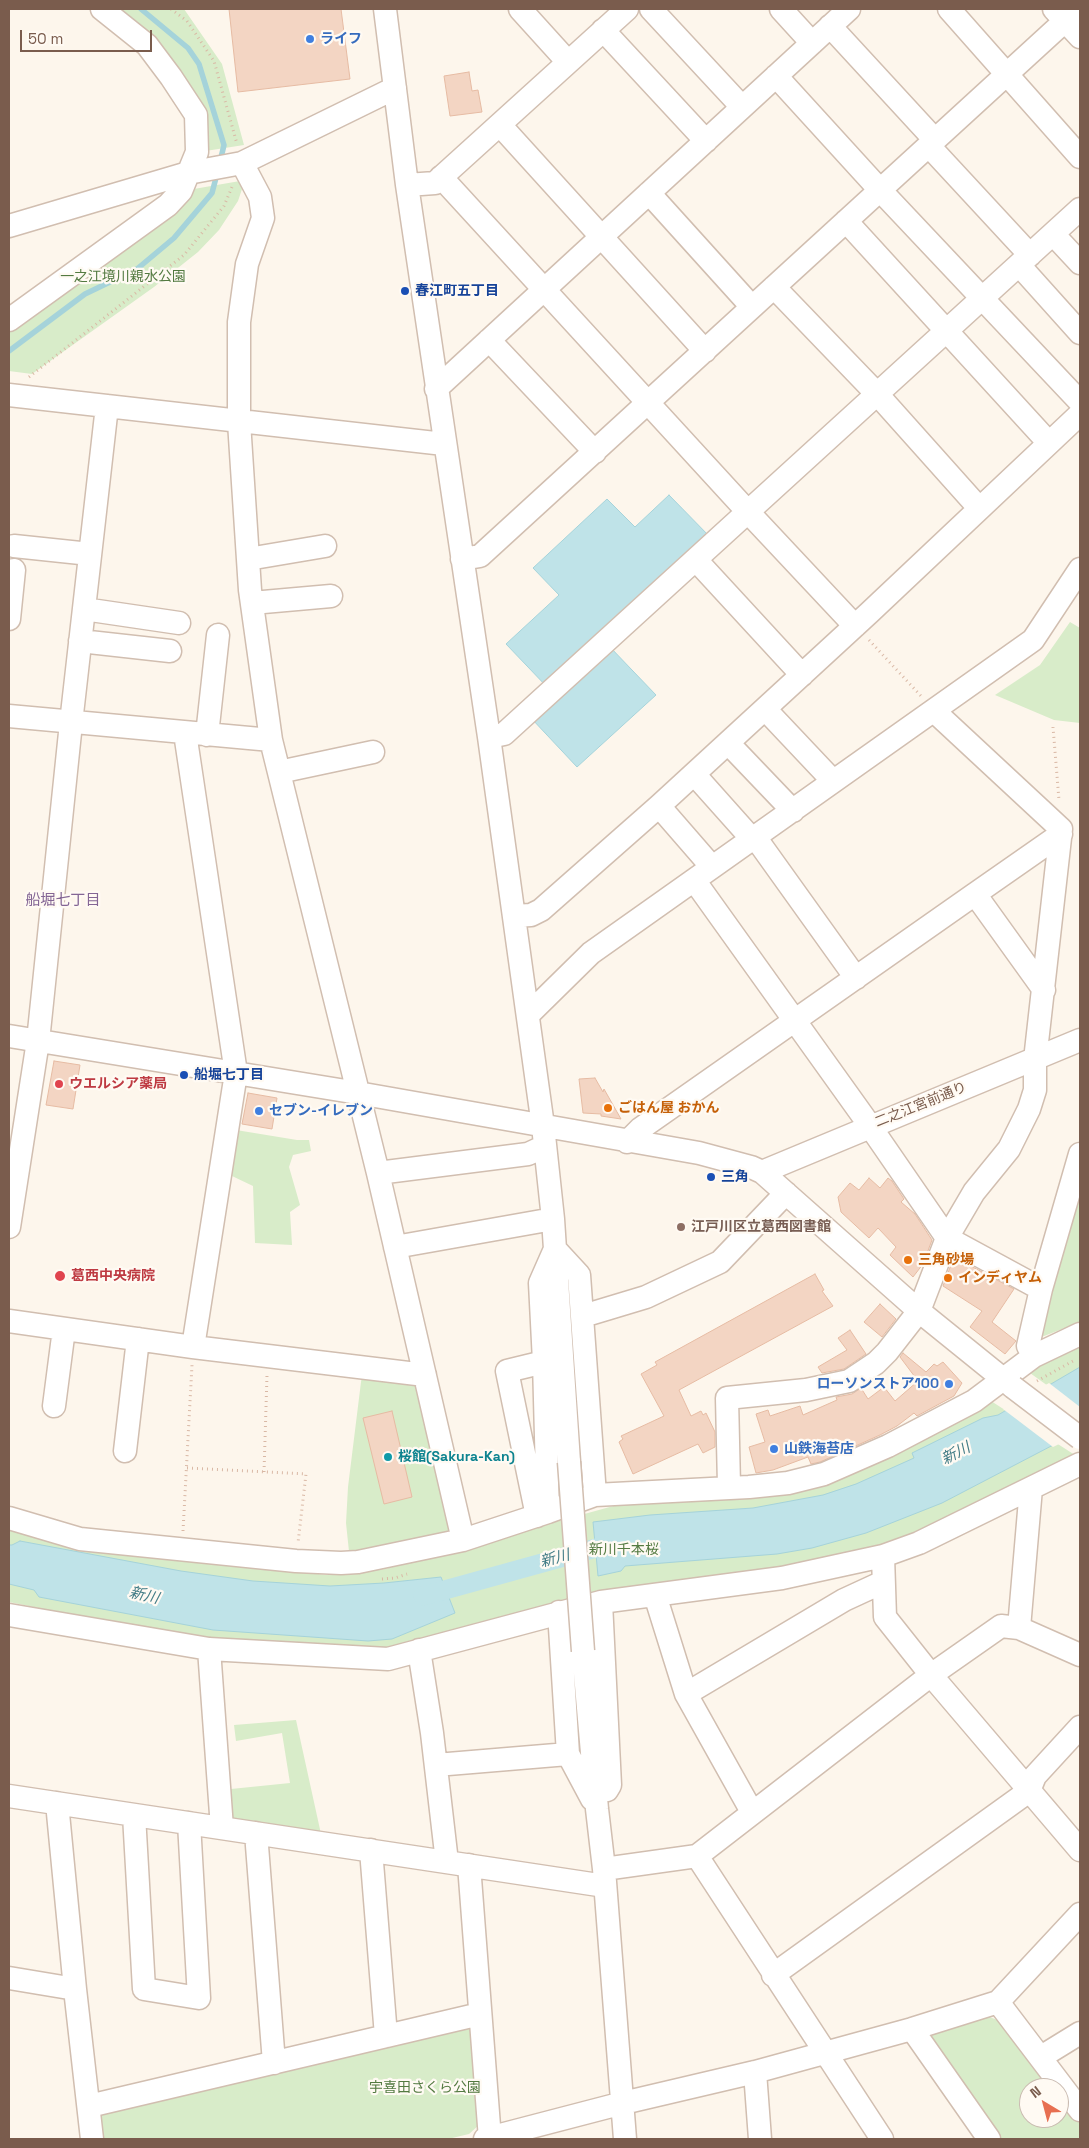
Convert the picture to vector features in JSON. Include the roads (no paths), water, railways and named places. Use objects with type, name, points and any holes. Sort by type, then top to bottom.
[{"type":"street","points":[[9,320],[168,205],[180,191],[197,152],[196,115],[147,45],[102,9]]},
{"type":"street","points":[[520,9],[568,62]]},
{"type":"street","points":[[407,185],[435,183],[627,9]]},
{"type":"street","points":[[651,9],[742,107]]},
{"type":"street","points":[[781,9],[812,43]]},
{"type":"street","points":[[436,389],[849,9]]},
{"type":"street","points":[[949,9],[1006,76],[1080,157]]},
{"type":"street","points":[[391,13],[395,88],[407,185],[529,1014],[544,1136],[556,1249],[583,1651],[605,1877],[625,2139]]},
{"type":"street","points":[[462,559],[480,556],[1070,19]]},
{"type":"street","points":[[830,26],[932,143],[1080,333]]},
{"type":"street","points":[[603,30],[706,141]]},
{"type":"street","points":[[776,76],[880,190],[1080,402]]},
{"type":"street","points":[[9,226],[188,173],[242,163],[395,88]]},
{"type":"street","points":[[500,125],[705,351]]},
{"type":"street","points":[[242,163],[260,198],[263,218],[246,264],[239,322],[239,422],[252,603],[271,740],[378,1173],[464,1540]]},
{"type":"street","points":[[441,177],[855,626]]},
{"type":"street","points":[[649,193],[752,307]]},
{"type":"street","points":[[489,737],[504,734],[749,513],[1080,209]]},
{"type":"street","points":[[846,221],[1050,443]]},
{"type":"street","points":[[1053,234],[1080,263]]},
{"type":"street","points":[[774,287],[878,395],[979,508]]},
{"type":"street","points":[[489,340],[595,452]]},
{"type":"street","points":[[9,395],[444,444]]},
{"type":"street","points":[[9,1227],[38,1041],[71,723],[107,406]]},
{"type":"street","points":[[514,916],[531,915],[541,910],[659,806],[766,709],[1080,414]]},
{"type":"street","points":[[14,546],[90,554]]},
{"type":"street","points":[[248,559],[325,546]]},
{"type":"street","points":[[696,560],[802,675]]},
{"type":"street","points":[[529,1014],[591,953],[1032,640],[1080,569]]},
{"type":"street","points":[[9,619],[14,570]]},
{"type":"street","points":[[252,603],[331,596]]},
{"type":"street","points":[[84,609],[179,623]]},
{"type":"street","points":[[207,735],[218,635]]},
{"type":"street","points":[[80,641],[170,651]]},
{"type":"street","points":[[766,709],[833,782]]},
{"type":"street","points":[[934,711],[1061,831]]},
{"type":"street","points":[[9,716],[271,740]]},
{"type":"street","points":[[185,733],[236,1073],[193,1347]]},
{"type":"street","points":[[728,742],[793,811]]},
{"type":"street","points":[[279,772],[373,752]]},
{"type":"street","points":[[694,774],[754,838],[856,978]]},
{"type":"street","points":[[659,806],[712,867]]},
{"type":"street","points":[[627,1142],[640,1129],[975,894],[1061,831]]},
{"type":"street","points":[[729,1486],[727,1398],[806,1390],[849,1382],[876,1363],[919,1311],[947,1238],[974,1192],[1009,1149],[1029,1109],[1035,1090],[1035,1060],[1061,831]]},
{"type":"street","points":[[694,880],[947,1238],[1041,1289]]},
{"type":"street","points":[[975,894],[1044,990]]},
{"type":"street","points":[[9,1036],[358,1093],[544,1136],[627,1142],[741,1163],[762,1172],[919,1311],[1008,1384],[1080,1438]]},
{"type":"street","name":"二之江宮前通り","points":[[762,1172],[831,1145],[868,1126],[1035,1060],[1080,1040]]},
{"type":"street","points":[[378,1173],[528,1154],[544,1136]]},
{"type":"street","points":[[1034,1356],[1028,1346],[1041,1289],[1080,1154]]},
{"type":"street","points":[[583,1316],[646,1297],[720,1262],[786,1192]]},
{"type":"street","points":[[395,1247],[553,1218]]},
{"type":"street","points":[[556,1249],[579,1275],[595,1495]]},
{"type":"street","points":[[542,1514],[544,1362],[540,1282],[556,1249]]},
{"type":"street","points":[[9,1321],[193,1347],[425,1375]]},
{"type":"street","points":[[54,1406],[64,1329]]},
{"type":"street","points":[[9,1518],[80,1539],[182,1551],[296,1561],[358,1562],[464,1540],[595,1495],[788,1483],[824,1474],[888,1446],[1008,1384],[1015,1369],[1034,1356],[1080,1334]]},
{"type":"street","points":[[125,1451],[138,1339]]},
{"type":"street","points":[[542,1514],[507,1371],[544,1362]]},
{"type":"street","points":[[9,1615],[209,1649],[388,1659],[601,1602],[782,1578],[883,1556],[919,1543],[1080,1464]]},
{"type":"street","points":[[1019,1628],[1031,1488]]},
{"type":"street","points":[[883,1556],[885,1617],[931,1675],[1080,1850]]},
{"type":"street","points":[[686,1694],[844,1600],[883,1582]]},
{"type":"street","points":[[655,1595],[686,1694],[752,1812]]},
{"type":"street","points":[[597,1808],[610,1785],[601,1602]]},
{"type":"street","points":[[559,1612],[568,1754],[597,1808]]},
{"type":"street","points":[[9,1796],[469,1865],[605,1877],[697,1856],[931,1675],[1001,1626],[1019,1628],[1080,1655]]},
{"type":"street","points":[[209,1649],[222,1828]]},
{"type":"street","points":[[419,1650],[436,1765],[447,1862]]},
{"type":"street","points":[[773,1974],[1029,1791],[1036,1776],[1080,1727]]},
{"type":"street","points":[[436,1765],[568,1754]]},
{"type":"street","points":[[56,1803],[92,2139]]},
{"type":"street","points":[[134,1815],[144,1989],[198,1998],[189,1823]]},
{"type":"street","points":[[256,1833],[274,2063]]},
{"type":"street","points":[[371,1850],[386,2036]]},
{"type":"street","points":[[697,1856],[882,2139]]},
{"type":"street","points":[[469,1865],[488,2139],[623,2103],[755,2072],[912,2029],[998,2002],[1080,1914]]},
{"type":"street","points":[[9,1978],[75,1989]]},
{"type":"street","points":[[998,2002],[1080,2110]]},
{"type":"street","points":[[89,2106],[480,2014]]},
{"type":"street","points":[[912,2029],[989,2139]]},
{"type":"street","points":[[1041,2057],[1080,2033]]},
{"type":"street","points":[[755,2072],[760,2139]]},
{"type":"water","points":[[669,495],[712,539],[548,688],[506,644],[559,595],[533,568],[607,499],[635,527]]},
{"type":"water","points":[[609,646],[656,695],[577,767],[531,718]]},
{"type":"water","points":[[1080,1367],[1080,1431],[942,1503],[866,1533],[812,1548],[777,1554],[625,1566],[621,1571],[598,1576],[593,1522],[650,1515],[753,1508],[823,1495],[856,1484],[914,1458],[912,1453],[983,1418],[998,1415]]},
{"type":"water","points":[[20,1541],[181,1571],[253,1581],[330,1586],[441,1577],[455,1613],[392,1639],[368,1641],[213,1630],[39,1597],[34,1590],[9,1584],[9,1545]]},
{"type":"waterway","points":[[141,9],[188,48],[199,64],[224,145],[220,162]]},
{"type":"waterway","points":[[9,351],[85,294],[137,269],[174,238],[212,193],[217,174]]},
{"type":"waterway","name":"新川","points":[[423,1596],[600,1547],[621,1544]]},
{"type":"place","name":"ライフ","points":[[310,39]]},
{"type":"place","name":"春江町五丁目","points":[[405,291]]},
{"type":"place","name":"船堀七丁目","points":[[184,1075]]},
{"type":"place","name":"ウエルシア薬局","points":[[59,1084]]},
{"type":"place","name":"ごはん屋 おかん","points":[[608,1108]]},
{"type":"place","name":"セブン-イレブン","points":[[259,1111]]},
{"type":"place","name":"三角","points":[[711,1177]]},
{"type":"place","name":"江戸川区立葛西図書館","points":[[681,1227]]},
{"type":"place","name":"三角砂場","points":[[908,1260]]},
{"type":"place","name":"葛西中央病院","points":[[60,1276]]},
{"type":"place","name":"インディヤム","points":[[948,1278]]},
{"type":"place","name":"ローソンストア100","points":[[949,1384]]},
{"type":"place","name":"山鉄海苔店","points":[[774,1449]]},
{"type":"place","name":"桜館(Sakura-Kan)","points":[[388,1457]]},
{"type":"district","name":"船堀七丁目","points":[[63,901]]},
{"type":"park label","name":"一之江境川親水公園","points":[[123,277]]},
{"type":"park label","name":"新川千本桜","points":[[624,1550]]},
{"type":"park label","name":"宇喜田さくら公園","points":[[425,2088]]}]
